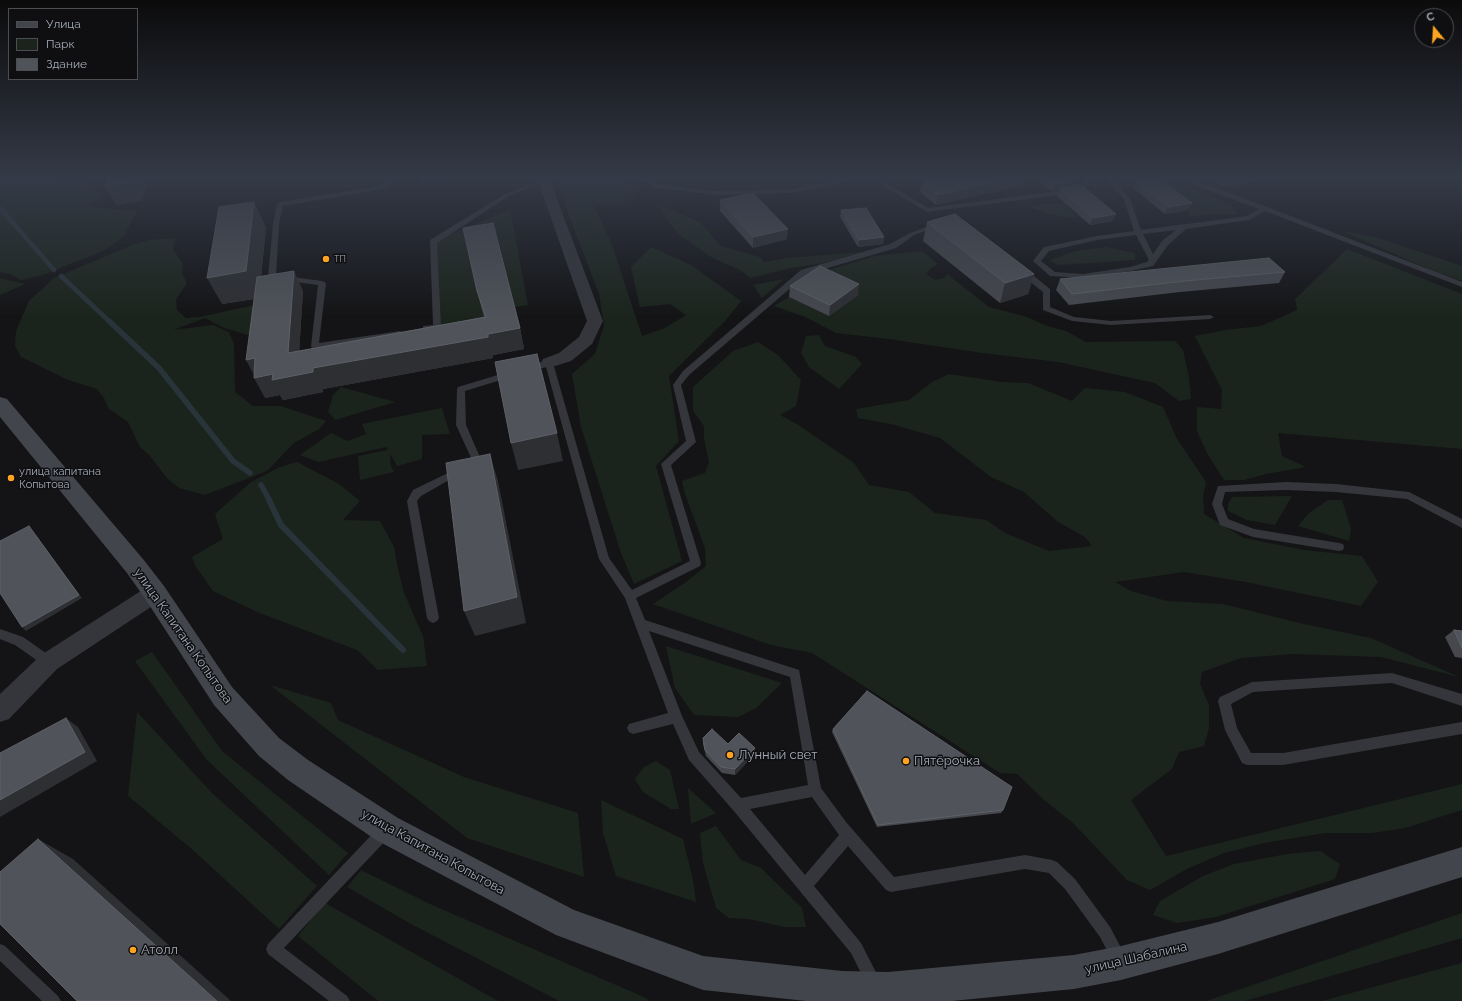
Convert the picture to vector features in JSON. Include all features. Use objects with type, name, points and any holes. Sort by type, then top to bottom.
[{"type":"main road","name":"улица Капитана Копытова","points":[[0,404],[155,592],[223,696],[269,748],[298,770],[387,829],[567,924],[703,973],[799,993]]},
{"type":"main road","name":"улица Шабалина","points":[[799,993],[842,988],[877,989],[953,984],[1074,972],[1121,963],[1218,938],[1462,862]]},
{"type":"street","points":[[549,363],[565,357],[586,340],[595,321],[560,225]]},
{"type":"street","points":[[0,711],[49,662],[155,592]]},
{"type":"lane","points":[[276,225],[272,277],[322,283],[315,346],[437,326],[433,242],[460,225]]},
{"type":"lane","points":[[630,596],[696,563],[666,464],[691,442],[677,385],[686,374],[804,272],[893,246],[912,234],[938,225]]},
{"type":"lane","points":[[1135,225],[1152,261]]},
{"type":"lane","points":[[1184,227],[1165,244],[1150,264],[1130,269],[1082,276],[1053,274],[1037,260],[1048,249],[1097,238],[1201,225]]},
{"type":"lane","points":[[1308,225],[1462,285]]},
{"type":"lane","points":[[1017,267],[1047,291],[1046,308],[1072,319],[1111,323],[1210,317]]},
{"type":"lane","points":[[433,618],[412,501],[417,493],[453,474],[478,464],[461,425],[461,389],[549,363],[604,558],[630,596],[676,717],[694,756],[738,805],[856,948],[877,989]]},
{"type":"lane","points":[[1339,547],[1254,533],[1224,522],[1217,504],[1221,489],[1286,486],[1336,488],[1409,496],[1462,524]]},
{"type":"lane","points":[[640,624],[795,674],[815,790],[848,836],[891,885],[1025,862],[1052,868],[1070,884],[1105,932],[1121,963]]},
{"type":"lane","points":[[0,634],[19,641],[49,662]]},
{"type":"lane","points":[[1462,700],[1392,678],[1252,687],[1224,702],[1231,730],[1247,759],[1283,759],[1462,728]]},
{"type":"lane","points":[[633,728],[676,717]]},
{"type":"lane","points":[[738,805],[815,790]]},
{"type":"lane","points":[[342,1001],[273,949],[387,829]]},
{"type":"lane","points":[[805,885],[848,836]]},
{"type":"lane","points":[[0,951],[53,1001]]},
{"type":"green space","points":[[0,225],[130,225],[124,236],[105,250],[43,275],[21,280],[12,275],[0,272]]},
{"type":"green space","points":[[473,225],[513,225],[528,305],[515,307],[498,243],[486,322],[437,326],[433,242]]},
{"type":"green space","points":[[573,225],[603,225],[612,245],[642,336],[665,328],[686,315],[670,304],[640,307],[631,267],[651,247],[691,265],[741,301],[725,321],[669,376],[679,441],[656,466],[682,561],[634,584],[621,553],[581,427],[572,374],[595,354],[604,325],[599,294]]},
{"type":"green space","points":[[671,225],[702,225],[721,246],[760,257],[764,262],[787,258],[862,252],[823,263],[791,268],[750,278],[740,270],[711,257],[680,235]]},
{"type":"green space","points":[[1342,231],[1375,237],[1462,266],[1462,281],[1438,273]]},
{"type":"green space","points":[[175,238],[173,249],[183,264],[182,275],[186,280],[186,285],[176,299],[177,310],[186,318],[200,317],[259,304],[255,337],[224,328],[205,318],[173,330],[213,325],[229,332],[234,344],[235,392],[253,406],[281,406],[326,421],[319,429],[294,443],[267,471],[205,495],[179,488],[167,478],[149,455],[140,447],[128,422],[109,409],[104,398],[97,389],[68,380],[21,357],[15,346],[16,331],[29,301],[54,278],[132,245],[149,240]]},
{"type":"green space","points":[[1106,247],[1135,253],[1135,260],[1057,265],[1050,260],[1076,251]]},
{"type":"green space","points":[[1347,249],[1462,294],[1462,449],[1278,433],[1282,456],[1306,467],[1266,474],[1244,480],[1224,480],[1207,453],[1197,431],[1197,407],[1221,409],[1222,390],[1195,336],[1225,330],[1261,326],[1297,310],[1295,299]]},
{"type":"green space","points":[[922,251],[938,264],[931,268],[926,274],[935,280],[945,278],[947,274],[989,307],[1027,317],[1047,326],[1066,331],[1086,342],[1175,341],[1183,350],[1189,378],[1191,399],[1179,401],[1155,383],[1058,362],[836,333],[805,317],[774,306],[789,297],[829,316],[822,272],[875,256]]},
{"type":"green space","points":[[0,278],[25,284],[0,295]]},
{"type":"green space","points":[[784,279],[762,298],[753,285]]},
{"type":"green space","points":[[819,335],[825,346],[856,357],[862,364],[839,389],[809,367],[801,353],[806,336]]},
{"type":"green space","points":[[758,342],[778,355],[801,380],[796,406],[780,415],[797,424],[854,463],[869,485],[909,492],[935,513],[986,520],[1005,533],[1049,551],[1092,546],[1085,537],[1058,522],[1024,492],[991,477],[940,438],[891,424],[858,418],[856,409],[909,400],[932,382],[949,374],[1002,382],[1028,383],[1072,401],[1085,388],[1125,392],[1163,407],[1177,439],[1206,482],[1203,496],[1204,514],[1244,538],[1304,550],[1362,556],[1378,582],[1361,606],[1246,582],[1184,572],[1115,582],[1131,591],[1167,601],[1223,604],[1299,623],[1371,638],[1459,677],[1381,657],[1293,654],[1241,658],[1202,672],[1200,684],[1209,705],[1209,728],[1204,746],[1179,752],[1172,769],[1131,800],[1166,856],[1462,784],[1462,810],[1405,828],[1372,833],[1325,833],[1264,843],[1224,853],[1187,869],[1150,890],[1127,880],[1074,824],[1043,799],[1017,774],[1000,773],[812,653],[771,645],[653,604],[686,582],[706,566],[705,548],[685,494],[682,481],[705,473],[709,462],[704,439],[704,426],[693,411],[693,387],[733,351]]},
{"type":"green space","points":[[341,387],[395,402],[335,420],[328,412],[333,395]]},
{"type":"green space","points":[[442,408],[450,434],[422,435],[422,459],[397,466],[390,454],[391,466],[394,472],[360,480],[358,456],[388,450],[386,447],[318,462],[300,455],[331,433],[347,441],[366,434],[362,424]]},
{"type":"green space","points":[[297,462],[339,484],[360,501],[343,520],[380,521],[394,547],[404,593],[423,636],[427,666],[378,670],[357,650],[257,612],[213,591],[196,567],[192,557],[223,539],[215,514],[251,482],[280,467]]},
{"type":"green space","points":[[1292,496],[1275,525],[1247,520],[1228,511],[1228,504],[1232,497]]},
{"type":"green space","points":[[1328,500],[1342,500],[1351,529],[1349,541],[1298,526],[1309,513]]},
{"type":"green space","points":[[666,646],[782,683],[756,708],[738,717],[694,715],[675,688]]},
{"type":"green space","points":[[152,652],[222,751],[348,853],[329,875],[207,760],[135,661]]},
{"type":"green space","points":[[270,685],[331,703],[338,720],[464,777],[578,813],[584,877],[467,838]]},
{"type":"green space","points":[[137,712],[212,793],[317,886],[279,929],[194,851],[128,796]]},
{"type":"green space","points":[[656,761],[670,770],[679,809],[671,809],[643,792],[635,779],[644,767]]},
{"type":"green space","points":[[688,788],[716,813],[691,824]]},
{"type":"green space","points":[[601,800],[683,839],[693,880],[696,902],[616,876],[603,833]]},
{"type":"green space","points":[[716,826],[741,860],[761,868],[802,908],[806,927],[784,927],[749,919],[729,918],[716,908],[703,863],[700,833]]},
{"type":"green space","points":[[1320,851],[1340,864],[1335,879],[1216,917],[1177,923],[1153,915],[1160,901],[1203,876],[1234,864],[1287,854]]},
{"type":"green space","points":[[361,870],[430,904],[646,998],[649,1001],[559,1001],[411,924],[347,887]]},
{"type":"green space","points":[[325,903],[498,1001],[378,1001],[298,936]]},
{"type":"green space","points":[[1462,913],[1462,938],[1245,1001],[1206,1001]]},
{"type":"green space","points":[[1462,963],[1462,1001],[1322,1001],[1454,965]]},
{"type":"building","points":[[216,225],[251,225],[246,271],[207,278]]},
{"type":"building","points":[[493,225],[520,328],[488,334],[488,337],[313,368],[313,372],[272,380],[273,374],[254,378],[255,358],[246,360],[257,277],[294,271],[288,353],[486,317],[477,291],[463,228]]},
{"type":"building","points":[[742,225],[784,225],[788,229],[753,237]]},
{"type":"building","points":[[850,225],[876,225],[884,237],[859,240]]},
{"type":"building","points":[[930,225],[969,225],[1034,274],[1005,283]]},
{"type":"building","points":[[1269,258],[1285,272],[1185,281],[1072,294],[1060,279]]},
{"type":"building","points":[[820,266],[859,284],[830,305],[790,286]]},
{"type":"building","points":[[537,354],[557,433],[511,443],[495,362]]},
{"type":"building","points":[[490,454],[517,597],[464,611],[446,463]]},
{"type":"building","points":[[29,526],[79,595],[22,627],[0,593],[0,541]]},
{"type":"building","points":[[1454,630],[1462,631],[1462,648]]},
{"type":"building","name":"Пятёрочка","points":[[867,691],[1012,787],[1003,810],[878,825],[833,729]]},
{"type":"building","points":[[66,718],[85,752],[0,800],[0,753]]},
{"type":"building","name":"Лунный свет","points":[[712,729],[728,744],[739,733],[755,748],[735,769],[721,767],[705,750],[703,738]]},
{"type":"building","points":[[38,839],[217,1001],[77,1001],[0,924],[0,872]]},
{"type":"waterway","points":[[15,225],[54,270]]},
{"type":"waterway","points":[[61,276],[110,322]]},
{"type":"waterway","points":[[109,321],[159,368],[233,461],[250,473]]},
{"type":"waterway","points":[[261,485],[270,501]]},
{"type":"waterway","points":[[269,500],[281,525],[403,650]]},
{"type":"place","name":"ТП","points":[[326,259]]},
{"type":"place","name":"улица капитана Копытова","points":[[11,478]]},
{"type":"place","name":"Лунный свет","points":[[730,755]]},
{"type":"place","name":"Пятёрочка","points":[[906,761]]},
{"type":"place","name":"Атолл","points":[[133,950]]}]
